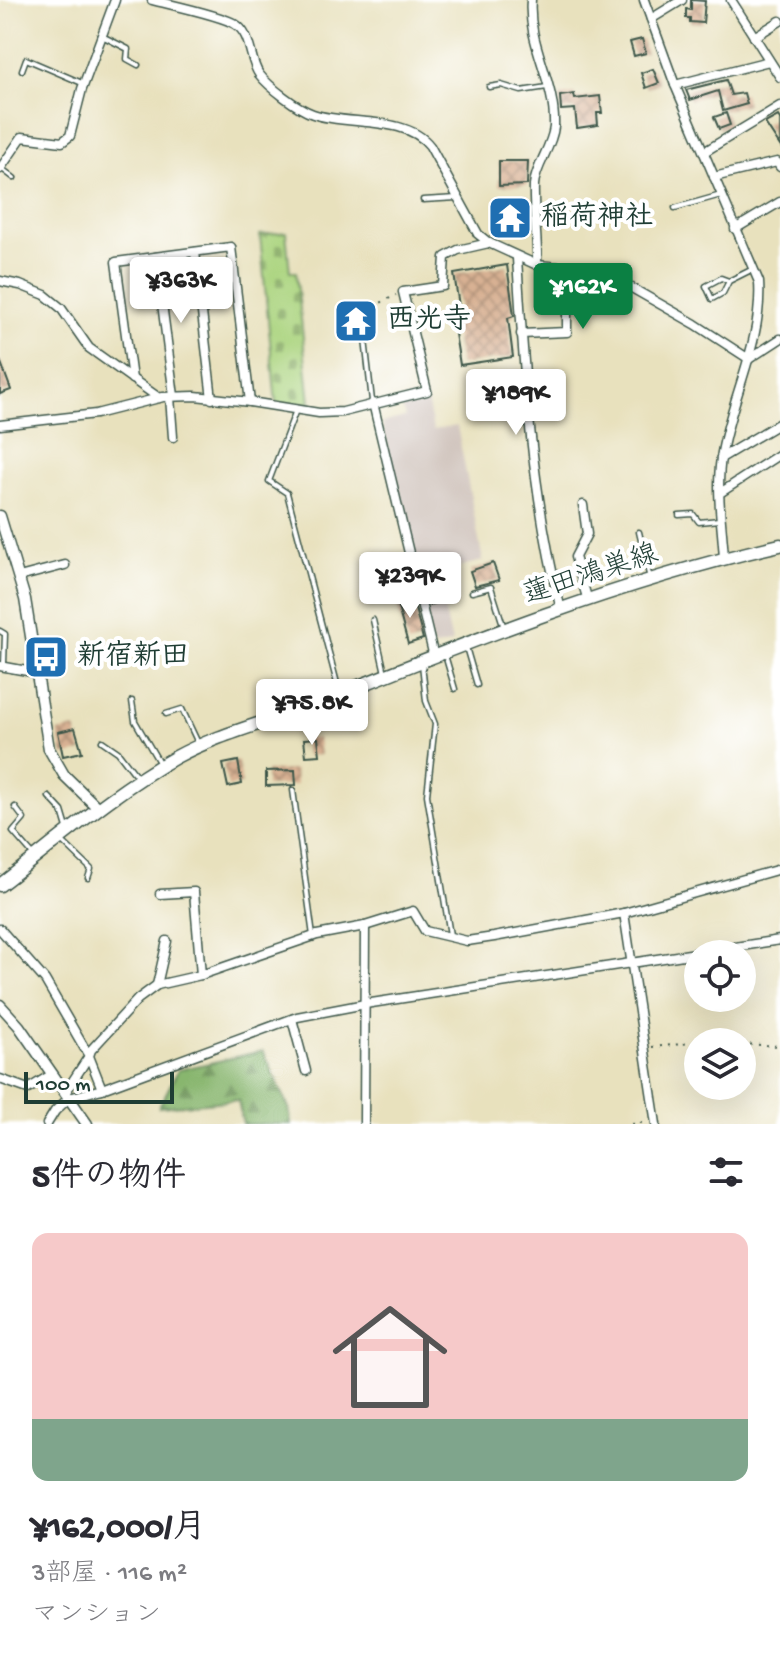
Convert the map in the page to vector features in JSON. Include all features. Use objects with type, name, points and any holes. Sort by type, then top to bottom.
[{"type":"main road","name":"蓮田鴻巣線","points":[[0,885],[140,780],[199,746],[561,610],[724,558],[780,545]]},
{"type":"street","points":[[0,168],[22,137],[62,142],[70,136],[84,84],[115,0]]},
{"type":"street","points":[[152,0],[170,2],[237,25],[246,38],[258,73],[300,108],[313,114],[359,120],[422,135],[478,234],[489,243],[537,265],[602,271],[749,359]]},
{"type":"street","points":[[531,0],[533,36],[544,64],[554,127],[547,155],[534,182],[537,265]]},
{"type":"street","points":[[644,0],[675,85],[759,282],[761,302],[749,359],[721,458],[724,558]]},
{"type":"street","points":[[651,19],[682,0]]},
{"type":"street","points":[[731,0],[780,77]]},
{"type":"street","points":[[754,37],[780,21]]},
{"type":"street","points":[[675,85],[769,61]]},
{"type":"street","points":[[704,152],[780,106]]},
{"type":"street","points":[[714,177],[777,162],[780,167]]},
{"type":"street","points":[[735,229],[780,202]]},
{"type":"street","points":[[0,425],[96,414],[159,398],[250,402],[319,413],[343,412],[427,391],[403,292],[443,286],[445,257],[458,250],[489,243]]},
{"type":"street","points":[[132,379],[116,262],[231,247],[250,402]]},
{"type":"street","points":[[195,252],[212,399]]},
{"type":"street","points":[[156,257],[172,397],[173,437]]},
{"type":"street","points":[[517,258],[521,334],[538,506],[561,610]]},
{"type":"street","points":[[521,334],[567,332],[567,294],[586,280],[585,269]]},
{"type":"street","points":[[0,281],[45,295],[61,308],[89,348],[159,398]]},
{"type":"street","points":[[749,359],[780,339]]},
{"type":"street","points":[[373,403],[433,657]]},
{"type":"street","points":[[721,458],[780,423]]},
{"type":"street","points":[[720,493],[780,454]]},
{"type":"street","points":[[583,505],[587,534],[575,557],[588,601]]},
{"type":"street","points":[[0,516],[25,599],[49,749],[64,775],[99,809]]},
{"type":"street","points":[[19,577],[65,565]]},
{"type":"street","points":[[2,666],[38,673]]},
{"type":"street","points":[[47,1124],[67,1096],[91,1050],[138,999],[157,985],[201,975],[313,936],[365,926],[413,911],[425,931],[467,941],[624,913],[780,869]]},
{"type":"street","points":[[160,894],[194,892],[201,975]]},
{"type":"street","points":[[624,913],[656,1122]]},
{"type":"street","points":[[364,1124],[365,926]]},
{"type":"street","points":[[0,929],[45,980],[89,1056],[102,1089]]},
{"type":"street","points":[[67,1096],[102,1089],[292,1019],[365,1004],[780,940]]},
{"type":"street","points":[[157,985],[167,941]]},
{"type":"street","points":[[0,1005],[19,1026],[87,1124]]},
{"type":"street","points":[[292,1019],[306,1071]]},
{"type":"street","points":[[0,1079],[28,1089],[51,1075]]},
{"type":"lane","points":[[102,36],[128,49],[127,59],[138,65]]},
{"type":"lane","points":[[22,70],[26,59],[84,84]]},
{"type":"lane","points":[[489,87],[501,85],[521,91],[549,87]]},
{"type":"lane","points":[[0,168],[14,178]]},
{"type":"lane","points":[[675,208],[721,195]]},
{"type":"lane","points":[[423,200],[457,198]]},
{"type":"lane","points":[[729,281],[721,278],[713,280],[706,286],[707,293],[712,299],[718,297],[729,281],[753,269]]},
{"type":"lane","points":[[362,313],[373,403]]},
{"type":"lane","points":[[296,409],[269,481],[287,493],[340,693]]},
{"type":"lane","points":[[679,515],[693,514],[699,522],[722,520]]},
{"type":"lane","points":[[639,532],[651,581]]},
{"type":"lane","points":[[472,592],[491,587],[505,630]]},
{"type":"lane","points":[[373,620],[386,675]]},
{"type":"lane","points":[[0,631],[5,634],[2,666]]},
{"type":"lane","points":[[466,645],[477,685]]},
{"type":"lane","points":[[433,657],[455,689]]},
{"type":"lane","points":[[433,657],[426,701],[435,724],[427,795],[450,937]]},
{"type":"lane","points":[[132,701],[135,721],[162,766]]},
{"type":"lane","points":[[166,714],[182,709],[199,746]]},
{"type":"lane","points":[[102,741],[118,752],[140,780]]},
{"type":"lane","points":[[293,790],[313,936]]},
{"type":"lane","points":[[49,797],[62,811],[64,836],[91,869],[88,878]]},
{"type":"lane","points":[[15,807],[24,819],[13,832],[36,858]]},
{"type":"path","points":[[362,313],[387,297],[403,292]]},
{"type":"path","points":[[645,1048],[684,1042]]},
{"type":"path","points":[[756,1045],[780,1046]]},
{"type":"path","points":[[632,1124],[656,1122]]},
{"type":"shaded area","points":[[426,395],[433,430],[457,426],[483,561],[436,572],[452,643],[436,647],[432,645],[382,423],[405,417],[400,400]]},
{"type":"green space","points":[[286,232],[290,272],[296,272],[310,403],[276,404],[260,235]]},
{"type":"green space","points":[[263,1051],[289,1108],[291,1124],[243,1124],[238,1100],[159,1107],[178,1070]]},
{"type":"building","points":[[691,0],[705,1],[703,23],[690,22],[690,18],[686,18],[686,9],[691,10]]},
{"type":"building","points":[[642,39],[646,53],[634,56],[630,42]]},
{"type":"building","points":[[653,69],[659,83],[646,88],[641,73]]},
{"type":"building","points":[[726,80],[731,95],[744,93],[747,104],[723,111],[718,91],[690,100],[686,90]]},
{"type":"building","points":[[574,94],[575,99],[600,96],[602,113],[597,113],[598,125],[577,128],[575,109],[561,110],[560,96]]},
{"type":"building","points":[[726,113],[730,125],[719,129],[714,117]]},
{"type":"building","points":[[778,116],[780,119],[780,146],[765,123]]},
{"type":"building","points":[[499,161],[528,161],[527,185],[499,186]]},
{"type":"building","points":[[507,265],[514,316],[508,318],[513,357],[460,365],[452,315],[460,312],[454,274]]},
{"type":"building","points":[[0,360],[11,390],[0,394]]},
{"type":"building","points":[[493,563],[499,580],[475,586],[470,571]]},
{"type":"building","points":[[438,588],[442,601],[429,605],[426,594]]},
{"type":"building","points":[[412,597],[423,639],[408,644],[396,600]]},
{"type":"building","points":[[75,728],[82,752],[63,756],[58,732]]},
{"type":"building","points":[[318,738],[320,755],[306,756],[304,739]]},
{"type":"building","points":[[238,761],[242,784],[228,787],[223,764]]},
{"type":"building","points":[[295,770],[296,785],[266,786],[266,771]]},
{"type":"place","name":"稲荷神社","points":[[510,218]]},
{"type":"place","name":"西光寺","points":[[356,321]]},
{"type":"place","name":"新宿新田","points":[[46,657]]}]
